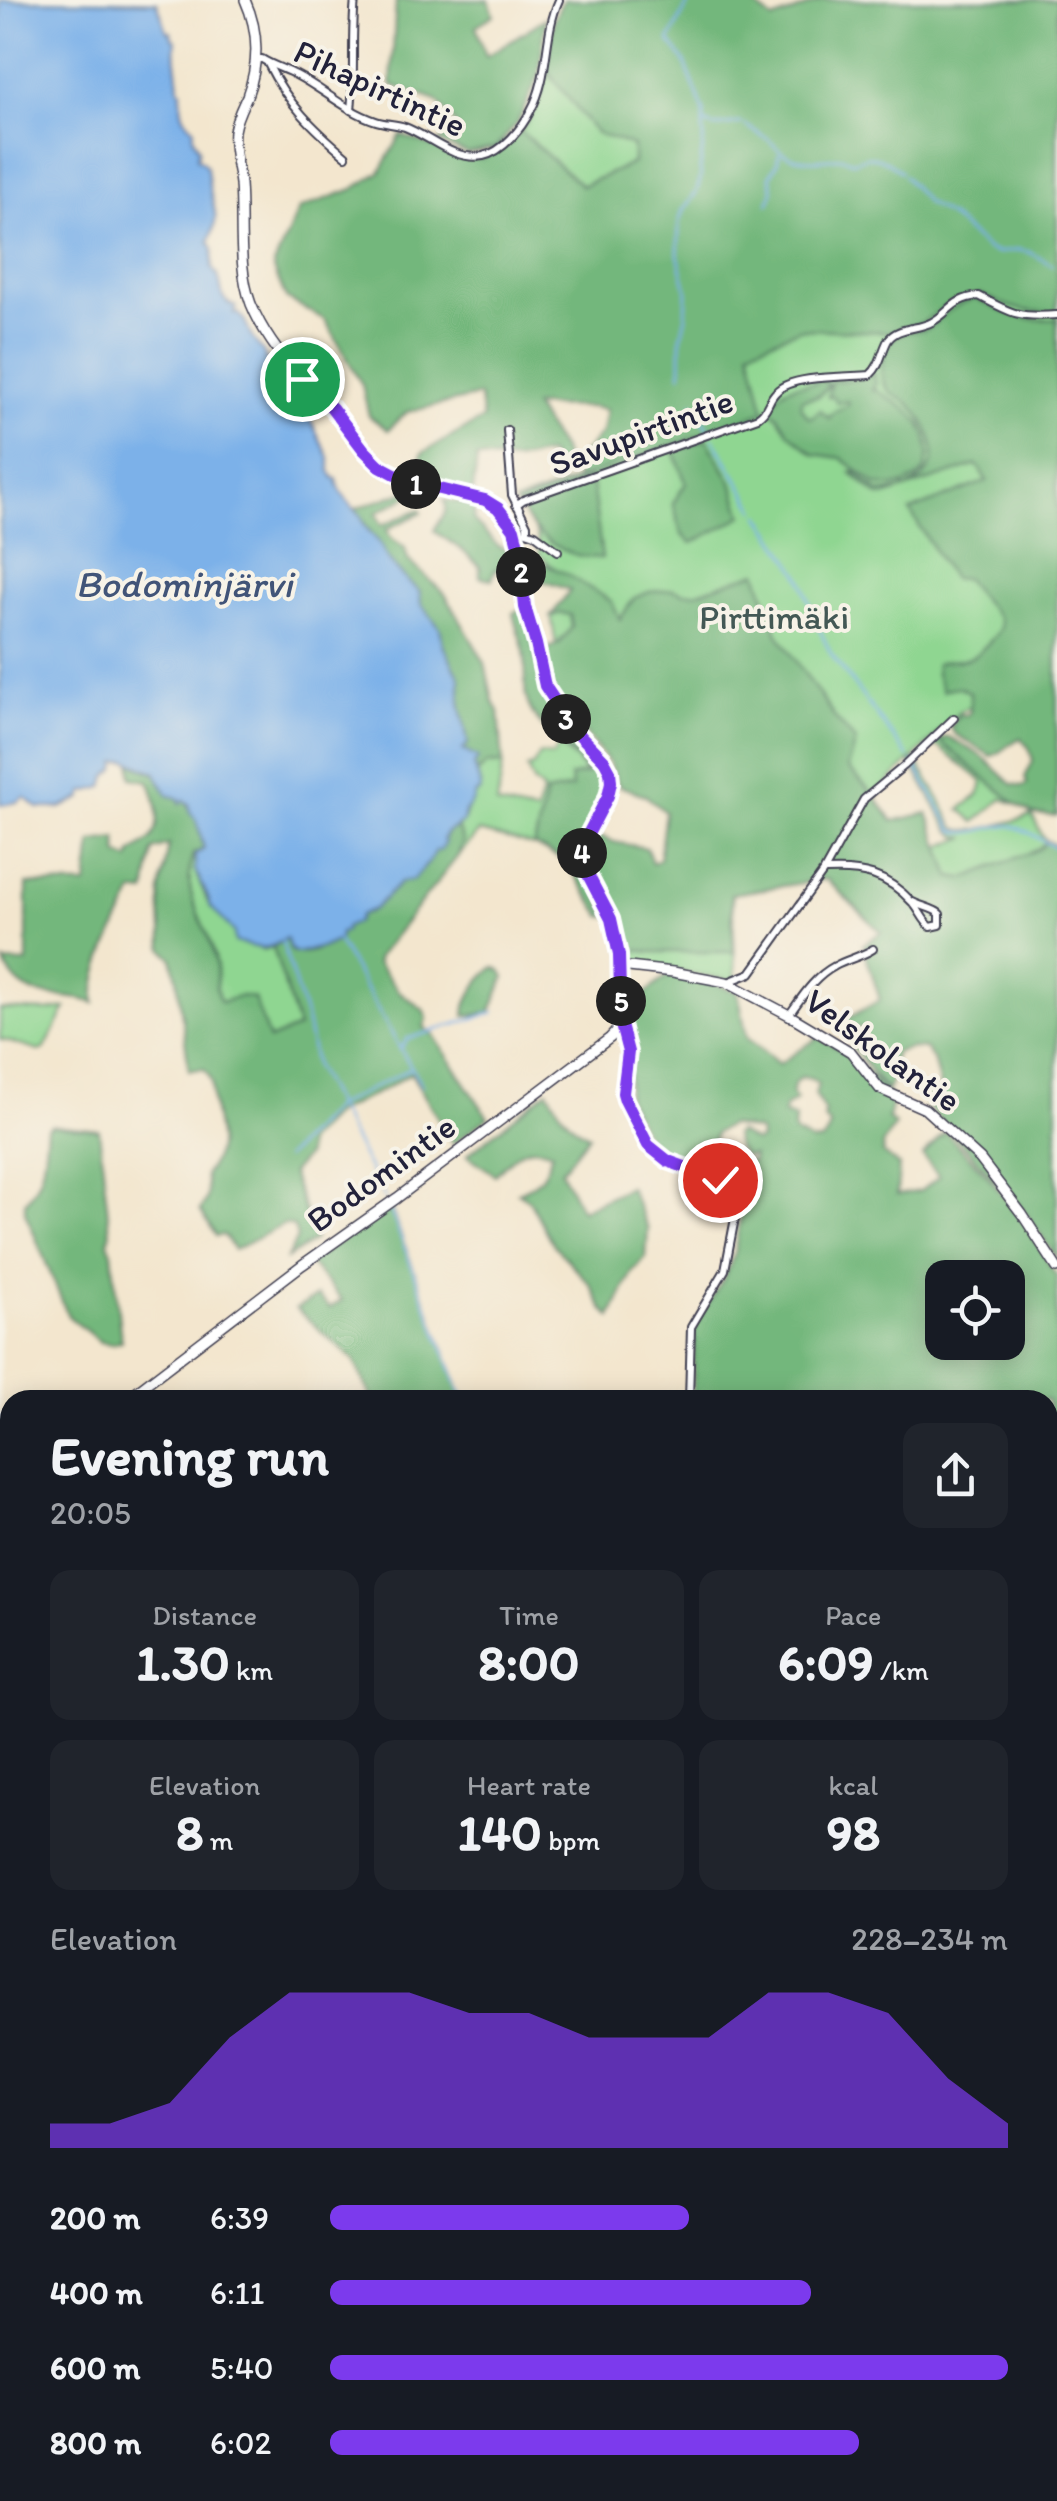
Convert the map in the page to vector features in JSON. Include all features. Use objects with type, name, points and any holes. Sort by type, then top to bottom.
[{"type":"main road","points":[[245,0],[254,26],[256,59],[235,125],[234,143],[250,300],[260,323],[291,366],[380,466],[410,482],[485,500],[498,508],[515,532],[525,607],[545,686],[573,728],[610,771],[608,796],[582,854],[585,869],[611,919],[620,966],[621,1025]]},
{"type":"main road","name":"Velskolantie","points":[[620,966],[726,982],[851,1052],[880,1089],[925,1109],[972,1152],[1022,1214],[1057,1266]]},
{"type":"main road","name":"Bodomintie","points":[[138,1390],[610,1038],[621,1025]]},
{"type":"street","points":[[351,110],[355,0]]},
{"type":"street","name":"Pihapirtintie","points":[[256,59],[296,75],[376,121],[405,127],[450,151],[483,156],[498,150],[533,108],[542,86],[551,18],[558,0]]},
{"type":"street","points":[[268,63],[278,85],[306,121],[346,156]]},
{"type":"street","name":"Savupirtintie","points":[[527,531],[516,505],[523,500],[758,417],[764,414],[775,392],[784,386],[870,374],[894,334],[932,322],[956,302],[979,296],[1019,316],[1057,315]]},
{"type":"street","points":[[508,430],[516,505]]},
{"type":"street","points":[[515,532],[536,534],[558,551]]},
{"type":"street","points":[[726,982],[751,973],[824,872],[864,799],[954,718]]},
{"type":"street","points":[[824,872],[850,870],[878,875],[913,902],[937,910],[940,925],[931,927],[925,923],[913,902]]},
{"type":"street","points":[[789,1015],[816,979],[873,949]]},
{"type":"street","points":[[621,1025],[628,1052],[623,1093],[648,1145],[668,1161],[720,1180],[735,1201],[725,1270],[691,1328],[690,1390]]},
{"type":"green space","points":[[396,0],[489,0],[494,15],[476,26],[486,56],[546,18],[539,76],[517,124],[495,148],[468,154],[438,142],[459,129],[437,101],[391,85]]},
{"type":"green space","points":[[563,0],[749,0],[773,20],[823,0],[1057,0],[1057,312],[1017,309],[980,294],[951,303],[922,323],[890,332],[800,329],[750,349],[765,411],[743,420],[575,480],[580,456],[602,432],[606,410],[533,406],[565,461],[557,464],[547,454],[515,461],[477,458],[473,493],[415,480],[422,453],[483,419],[479,396],[407,412],[388,430],[369,416],[362,385],[325,320],[286,298],[273,267],[299,209],[353,189],[380,172],[401,135],[465,158],[483,158],[520,131],[582,186],[633,163],[633,146],[596,133],[547,71],[554,19]]},
{"type":"green space","name":"Pirttimäki","points":[[1057,0],[1057,677],[960,711],[912,760],[956,828],[982,829],[1032,815],[1047,846],[881,932],[826,879],[732,894],[736,981],[626,963],[613,889],[724,880],[673,785],[617,784],[567,634],[556,645],[551,616],[561,613],[573,584],[539,555],[533,526],[515,503],[743,420],[773,20]],"holes":[[[911,763],[949,829],[957,836],[967,837],[917,855],[875,796]]]},
{"type":"green space","points":[[547,71],[596,133],[633,146],[633,163],[582,186],[520,131],[538,103]]},
{"type":"green space","points":[[975,298],[1014,316],[1057,319],[1057,816],[1033,814],[1016,804],[937,739],[949,737],[982,756],[1012,784],[1027,783],[1025,777],[1033,761],[1021,738],[991,756],[950,728],[960,714],[970,712],[970,693],[957,688],[943,691],[936,664],[973,656],[998,631],[999,619],[964,578],[952,579],[910,511],[987,481],[977,465],[884,496],[878,496],[850,472],[854,471],[879,492],[909,487],[928,472],[933,449],[930,436],[914,409],[886,388],[882,378],[884,356],[889,343],[899,334],[930,327],[949,311]]},
{"type":"green space","points":[[874,374],[876,383],[872,390],[908,410],[926,435],[929,454],[924,472],[903,485],[877,485],[841,458],[814,454],[769,410],[785,389],[822,381],[828,386],[819,396],[802,399],[801,406],[808,417],[820,410],[829,418],[848,402],[837,403],[834,397],[828,397],[831,381]]},
{"type":"green space","points":[[707,439],[732,482],[743,516],[692,543],[682,535],[673,503],[686,483],[674,451]]},
{"type":"green space","points":[[590,478],[602,558],[576,555],[553,544],[534,528],[520,507],[522,502]]},
{"type":"green space","points":[[409,490],[414,493],[376,513],[382,525],[420,509],[422,513],[387,529],[388,533],[405,548],[408,560],[445,594],[485,663],[499,711],[503,763],[487,764],[477,773],[477,759],[463,750],[468,743],[460,678],[443,645],[440,628],[421,604],[419,591],[389,560],[354,509]]},
{"type":"green space","points":[[444,500],[475,504],[473,520],[498,546],[513,553],[513,563],[495,570],[492,579],[480,577],[480,567],[434,531],[445,513]]},
{"type":"green space","points":[[542,563],[611,601],[620,619],[634,598],[649,592],[698,592],[757,572],[778,634],[835,718],[856,741],[848,768],[893,821],[928,813],[951,877],[962,879],[1039,849],[1047,841],[1057,846],[1057,1259],[1025,1212],[927,1106],[927,1093],[941,1091],[933,1059],[925,1049],[896,1052],[888,1090],[853,1049],[853,1043],[863,1042],[863,1028],[851,1028],[843,1021],[880,1000],[863,945],[881,932],[827,879],[731,894],[734,952],[649,952],[622,947],[615,916],[592,875],[587,857],[593,834],[647,848],[652,863],[659,860],[665,812],[645,795],[619,786],[609,763],[553,693],[542,651],[560,643],[572,627],[570,615],[551,616],[570,590],[531,577]]},
{"type":"green space","points":[[523,608],[542,683],[607,771],[607,787],[580,853],[608,917],[602,916],[569,862],[534,846],[546,793],[572,788],[570,777],[589,773],[538,721],[528,703],[524,652],[513,613]]},
{"type":"green space","points":[[937,739],[1016,804],[1002,799],[975,822],[960,809],[979,794],[982,781],[939,747],[925,752]]},
{"type":"green space","points":[[559,745],[585,773],[570,777],[573,788],[546,793],[534,846],[479,832],[458,856],[463,841],[457,827],[480,791],[477,773],[487,764],[503,763],[497,805],[536,813],[543,791],[533,782],[527,768],[533,766],[540,754],[553,756]]},
{"type":"green space","points":[[131,763],[158,775],[168,795],[178,798],[180,803],[185,800],[197,821],[204,849],[193,854],[190,884],[216,963],[218,996],[221,1002],[241,996],[254,998],[269,1040],[298,1028],[273,947],[286,938],[291,951],[303,952],[338,940],[345,927],[357,922],[360,915],[368,913],[401,882],[413,880],[435,851],[440,850],[447,832],[457,827],[463,841],[458,856],[377,958],[377,963],[399,991],[425,1011],[424,1027],[433,1034],[488,1117],[453,1144],[411,1073],[335,1113],[306,1143],[306,1156],[291,1173],[315,1240],[287,1258],[297,1238],[294,1227],[285,1224],[234,1250],[224,1235],[216,1236],[200,1210],[207,1197],[205,1174],[216,1156],[218,1133],[210,1078],[204,1069],[189,1070],[177,979],[172,958],[163,948],[160,892],[169,845],[153,850],[146,893],[134,892],[114,932],[97,976],[95,1003],[32,991],[21,986],[4,962],[27,963],[27,884],[87,885],[92,842],[117,839],[118,854],[130,860],[132,853],[152,838],[158,817],[154,794],[149,781],[132,778]]},
{"type":"green space","points":[[204,849],[195,870],[209,905],[235,932],[263,950],[273,947],[298,1028],[269,1040],[241,996],[221,1003],[212,949],[190,884],[193,854]]},
{"type":"green space","points":[[494,967],[505,977],[490,1013],[465,1016],[474,989]]},
{"type":"green space","points":[[668,975],[738,992],[747,1038],[779,1064],[819,1037],[849,1055],[893,1099],[888,1119],[895,1125],[882,1145],[883,1153],[899,1166],[897,1195],[920,1191],[939,1177],[923,1156],[945,1132],[988,1176],[1027,1226],[1057,1277],[1057,1390],[692,1390],[695,1325],[734,1255],[742,1208],[732,1184],[671,1159],[647,1138],[627,1098],[628,1040],[633,1034],[628,1008]],"holes":[[[802,1077],[818,1084],[815,1094],[830,1125],[822,1141],[812,1142],[794,1132],[795,1118],[784,1115],[784,1108],[796,1100],[792,1093],[795,1082]],[[729,1125],[759,1131],[760,1139],[755,1142],[737,1132],[734,1135],[744,1156],[753,1155],[751,1162],[739,1160],[737,1165],[748,1174],[745,1180],[743,1173],[726,1162],[713,1140],[715,1133]]]},
{"type":"green space","points":[[66,1008],[45,1048],[39,1051],[0,1039],[0,1009]]},
{"type":"green space","points":[[548,1090],[575,1127],[589,1135],[561,1171],[581,1210],[629,1187],[648,1229],[646,1258],[632,1272],[611,1317],[590,1284],[552,1243],[529,1200],[518,1192],[541,1177],[552,1152],[526,1149],[495,1175],[467,1155]]},
{"type":"green space","points":[[51,1125],[99,1130],[121,1341],[112,1344],[100,1342],[68,1316],[25,1212],[25,1202],[40,1176],[47,1128]]},
{"type":"green space","points":[[390,1207],[459,1390],[368,1390],[353,1359],[296,1309],[317,1296],[330,1308],[342,1300],[309,1263]]},
{"type":"water","name":"Bodominjärvi","points":[[0,0],[157,2],[167,32],[176,41],[182,111],[194,128],[197,158],[207,169],[215,218],[209,241],[213,250],[212,269],[222,295],[236,307],[234,314],[243,318],[266,362],[271,360],[299,397],[330,459],[330,471],[342,494],[361,515],[389,560],[419,591],[421,604],[440,628],[443,645],[460,678],[468,743],[463,750],[478,758],[474,765],[480,791],[465,812],[463,822],[447,832],[440,850],[435,851],[413,880],[401,882],[374,909],[345,927],[339,940],[323,947],[296,953],[286,938],[263,948],[235,942],[234,932],[209,905],[195,870],[195,855],[204,849],[189,804],[168,795],[155,772],[127,760],[117,762],[104,787],[84,792],[82,798],[61,808],[38,808],[25,797],[0,805]]},
{"type":"waterway","points":[[681,374],[687,290],[678,255],[679,222],[701,177],[704,112],[684,60],[669,41],[690,0]]},
{"type":"waterway","points":[[704,123],[713,127],[741,123]]},
{"type":"waterway","points":[[745,125],[792,157],[842,157],[853,161],[873,157],[901,172]]},
{"type":"waterway","points":[[768,204],[773,192],[770,176],[779,154]]},
{"type":"waterway","points":[[904,176],[927,203],[949,216],[987,249],[997,253],[1029,252],[1052,265]]},
{"type":"waterway","points":[[693,403],[709,430]]},
{"type":"waterway","points":[[713,438],[756,510]]},
{"type":"waterway","points":[[760,515],[801,577],[831,654],[908,757]]},
{"type":"waterway","points":[[913,762],[953,830],[968,832],[1011,826],[1057,848]]},
{"type":"waterway","points":[[338,941],[422,1086]]},
{"type":"waterway","points":[[282,942],[307,1022],[315,1066],[385,1199]]},
{"type":"waterway","points":[[401,1048],[407,1039],[495,1012]]},
{"type":"waterway","points":[[285,1158],[336,1106],[412,1068]]},
{"type":"waterway","points":[[390,1209],[459,1390]]},
{"type":"route","points":[[302,379],[380,466],[428,488],[485,500],[498,508],[514,529],[525,607],[545,686],[573,728],[610,771],[608,796],[582,854],[585,869],[607,907],[619,955],[621,1025],[628,1052],[625,1100],[648,1145],[668,1161],[720,1180]]}]
